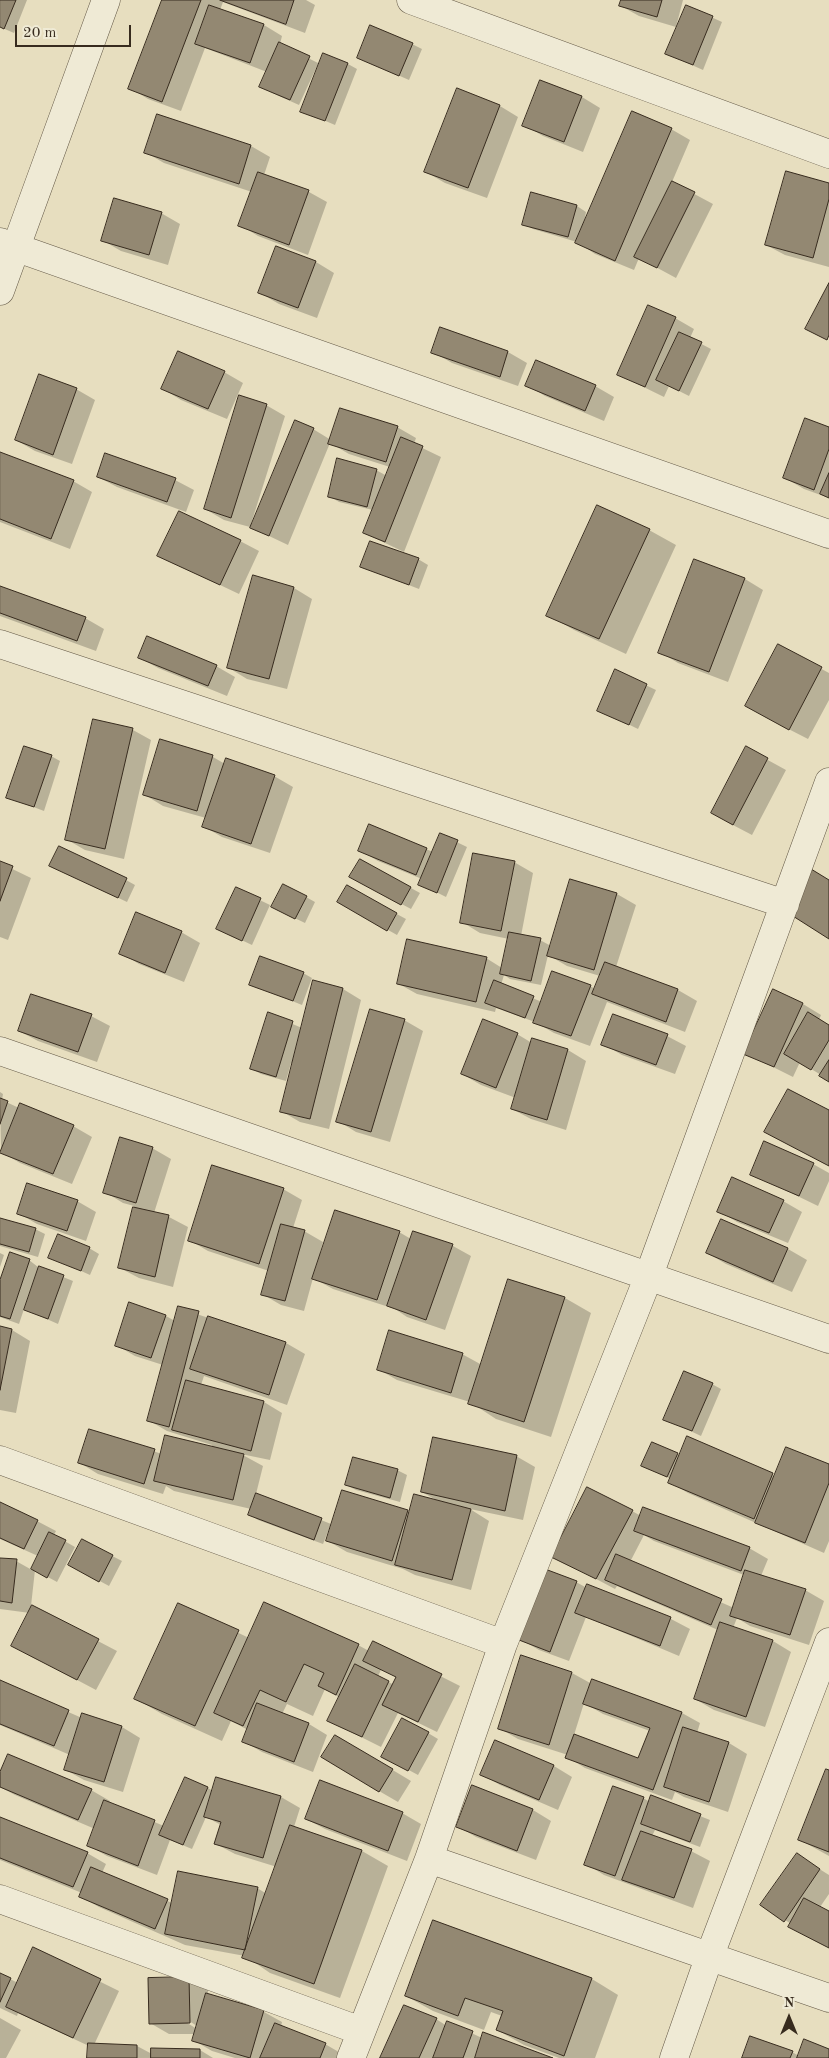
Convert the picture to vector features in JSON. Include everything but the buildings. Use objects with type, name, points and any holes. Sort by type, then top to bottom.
[{"type":"street","points":[[0,291],[8,245],[106,0]]},
{"type":"street","points":[[411,0],[829,154]]},
{"type":"street","points":[[8,245],[829,534]]},
{"type":"street","points":[[0,644],[785,904]]},
{"type":"street","points":[[351,2058],[429,1859],[503,1644],[648,1278],[829,782]]},
{"type":"street","points":[[0,1051],[648,1278],[829,1339]]},
{"type":"street","points":[[0,1460],[503,1644]]},
{"type":"street","points":[[674,2058],[710,1955],[829,1642]]},
{"type":"street","points":[[429,1859],[710,1955],[829,1998]]},
{"type":"street","points":[[0,1899],[362,2031]]}]
